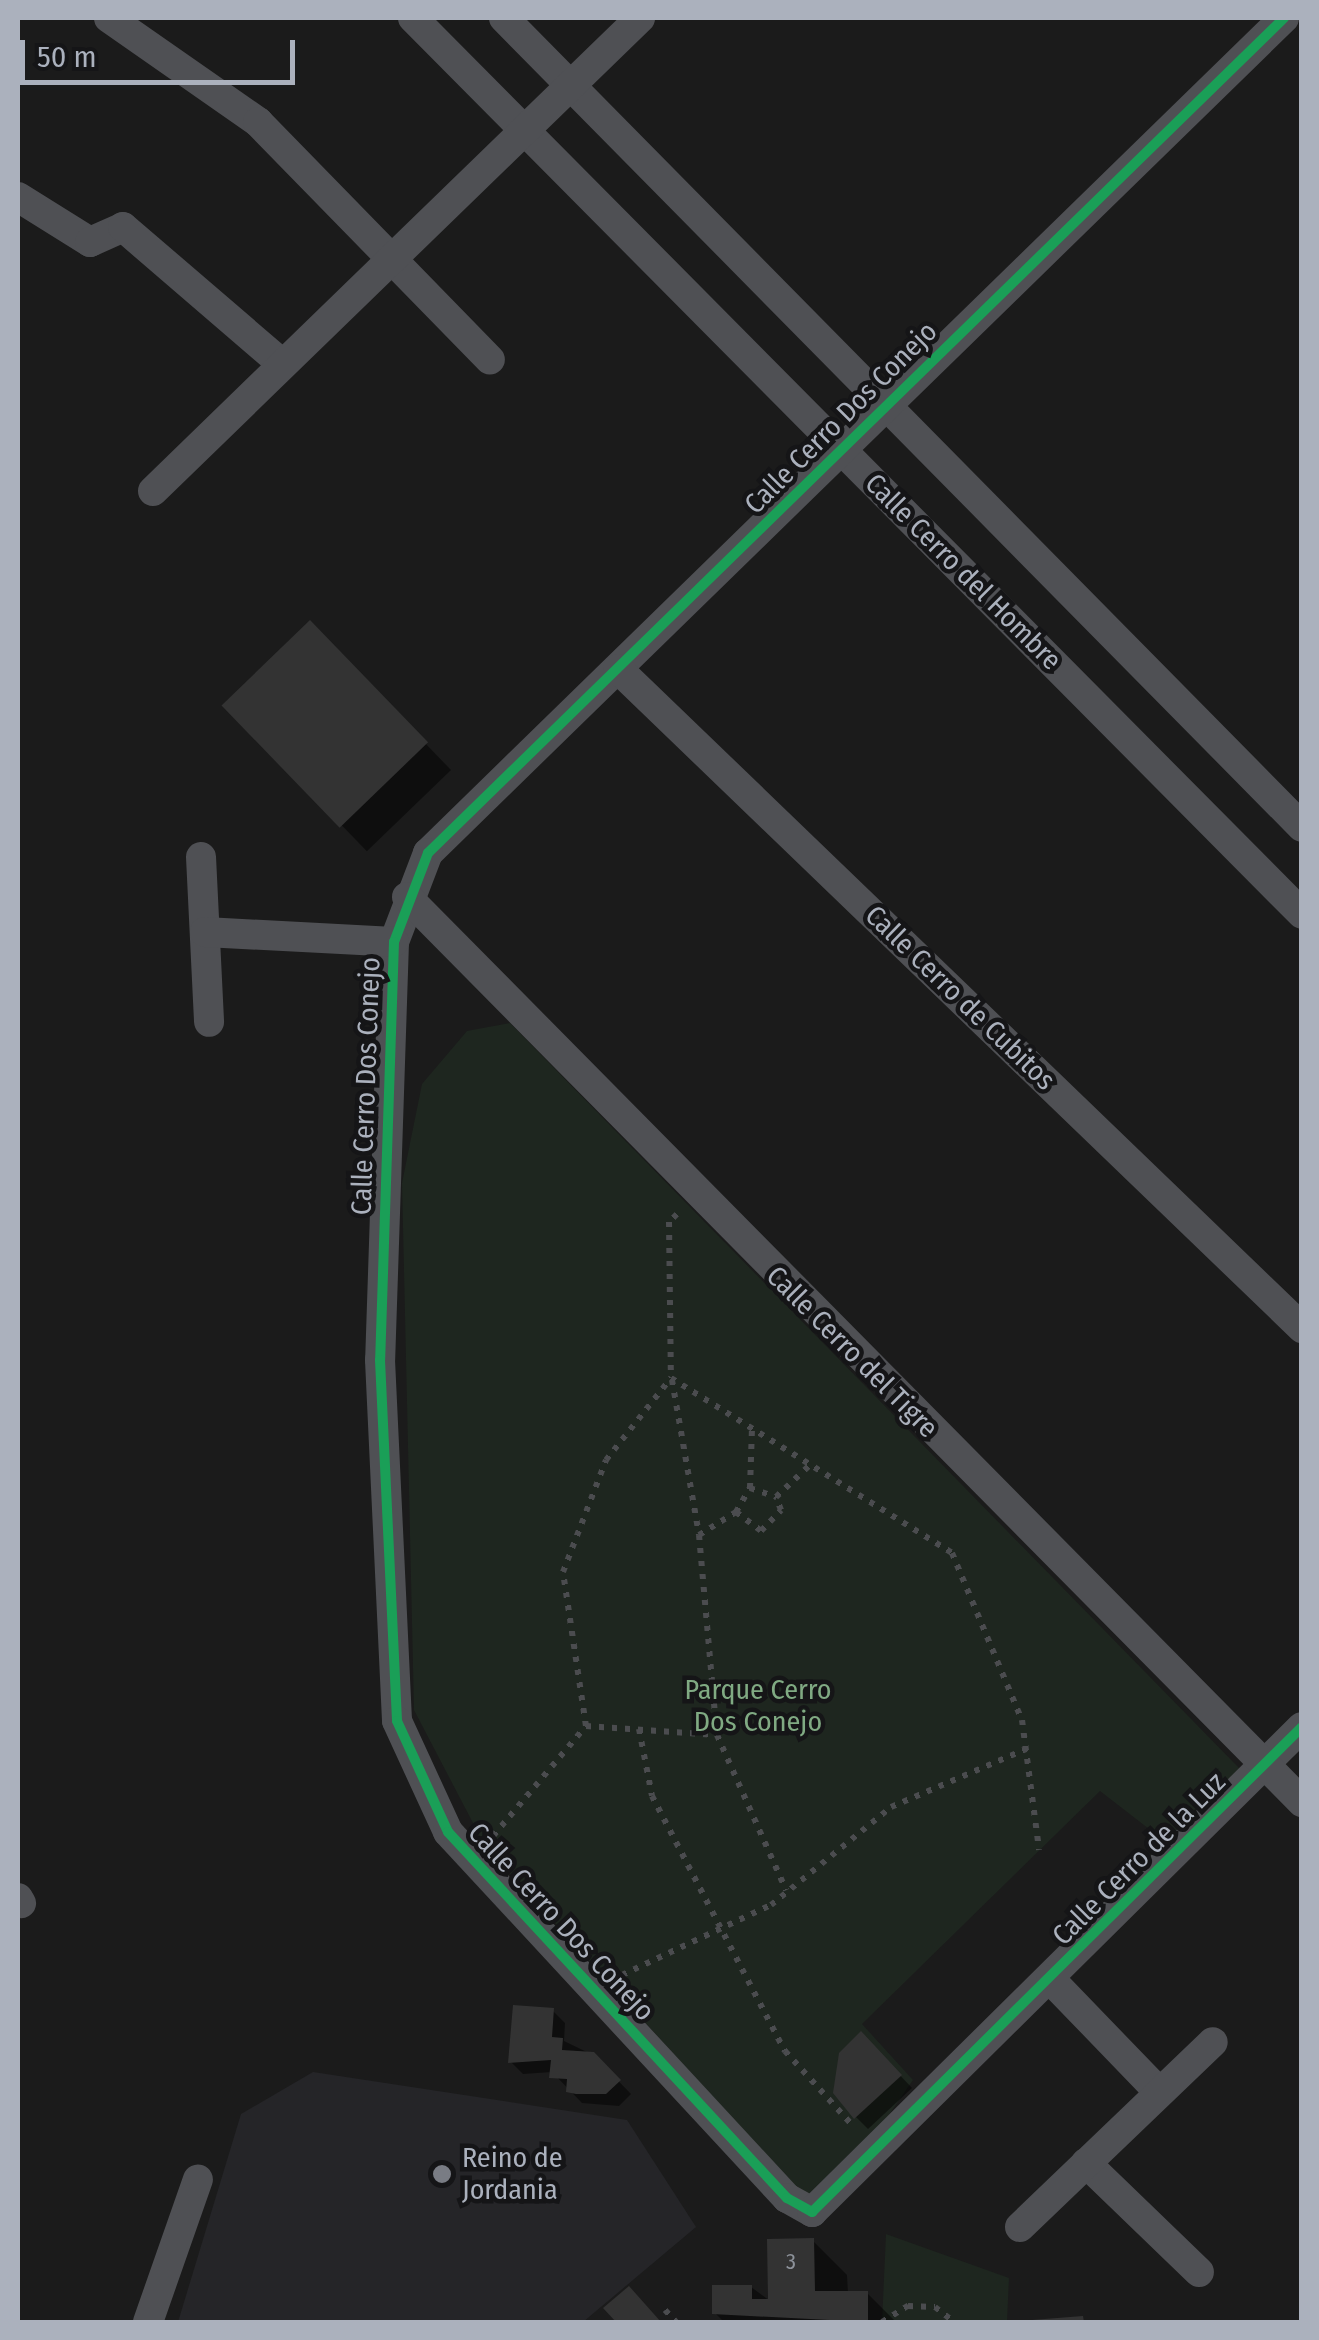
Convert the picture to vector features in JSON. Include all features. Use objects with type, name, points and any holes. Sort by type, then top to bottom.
[{"type":"street","points":[[109,18],[258,122],[386,258],[490,360]]},
{"type":"street","name":"Calle Cerro del Hombre","points":[[412,18],[1302,914]]},
{"type":"street","points":[[504,18],[1302,827]]},
{"type":"street","points":[[153,490],[520,127],[640,18]]},
{"type":"street","name":"Calle Cerro Dos Conejo","points":[[787,2198],[448,1832],[396,1721],[380,1360],[394,942],[407,897],[428,853],[1284,18]]},
{"type":"street","points":[[18,197],[90,242],[123,227],[282,364]]},
{"type":"street","name":"Calle Cerro de Cubitos","points":[[618,668],[1302,1328]]},
{"type":"street","points":[[201,858],[210,1022]]},
{"type":"street","name":"Calle Cerro del Tigre","points":[[407,897],[695,1195],[1302,1802]]},
{"type":"street","points":[[205,932],[394,942]]},
{"type":"street","name":"Calle Cerro de la Luz","points":[[787,2198],[812,2212],[878,2154],[1302,1727]]},
{"type":"street","points":[[1051,1980],[1160,2092]]},
{"type":"street","points":[[1020,2227],[1213,2042]]},
{"type":"street","points":[[1086,2162],[1199,2272]]},
{"type":"street","points":[[148,2322],[198,2178]]},
{"type":"path","points":[[695,1195],[669,1222],[672,1378],[699,1536],[717,1735],[786,1890]]},
{"type":"path","points":[[672,1378],[813,1462],[952,1553],[995,1647],[1026,1749],[1038,1850]]},
{"type":"path","points":[[474,1861],[586,1726],[563,1572],[606,1460],[672,1378]]},
{"type":"path","points":[[699,1536],[736,1512],[750,1488],[752,1426]]},
{"type":"path","points":[[776,1496],[813,1462]]},
{"type":"path","points":[[750,1488],[776,1496]]},
{"type":"path","points":[[736,1512],[762,1531],[781,1510],[776,1496]]},
{"type":"path","points":[[586,1726],[717,1735]]},
{"type":"path","points":[[639,1729],[652,1796],[785,2052],[878,2154]]},
{"type":"path","points":[[598,1994],[720,1930],[786,1890],[891,1808],[1026,1749]]},
{"type":"path","points":[[882,2322],[908,2306],[935,2307],[954,2322]]},
{"type":"path","points":[[666,2310],[676,2322]]},
{"type":"shaded area","name":"Reino de Jordania","points":[[313,2072],[627,2120],[696,2227],[583,2322],[178,2322],[241,2114]]},
{"type":"green space","name":"Parque Cerro Dos Conejo","points":[[510,1023],[1240,1769],[1171,1846],[1100,1791],[862,2024],[913,2080],[866,2148],[808,2202],[485,1846],[414,1710],[402,1183],[422,1084],[467,1031]]},
{"type":"green space","points":[[886,2234],[1009,2278],[1007,2322],[882,2322]]},
{"type":"building","points":[[310,620],[428,742],[340,828],[222,705]]},
{"type":"building","points":[[513,2005],[554,2008],[552,2037],[563,2038],[562,2050],[594,2052],[621,2080],[606,2094],[576,2094],[566,2092],[567,2079],[549,2078],[551,2060],[508,2063]]},
{"type":"building","points":[[861,2031],[902,2075],[854,2119],[833,2093],[839,2053]]},
{"type":"building","points":[[814,2238],[815,2291],[868,2291],[868,2322],[712,2314],[712,2285],[752,2285],[752,2299],[768,2299],[767,2239]]},
{"type":"building","points":[[629,2286],[661,2322],[616,2322],[603,2308]]},
{"type":"building","points":[[1083,2316],[1084,2322],[1032,2322],[1032,2320]]},
{"type":"cycle path","points":[[1284,18],[428,853],[394,942],[380,1360],[397,1721],[448,1832],[787,2198],[812,2212],[1302,1727]]},
{"type":"place","name":"Reino de Jordania","points":[[442,2174]]}]
